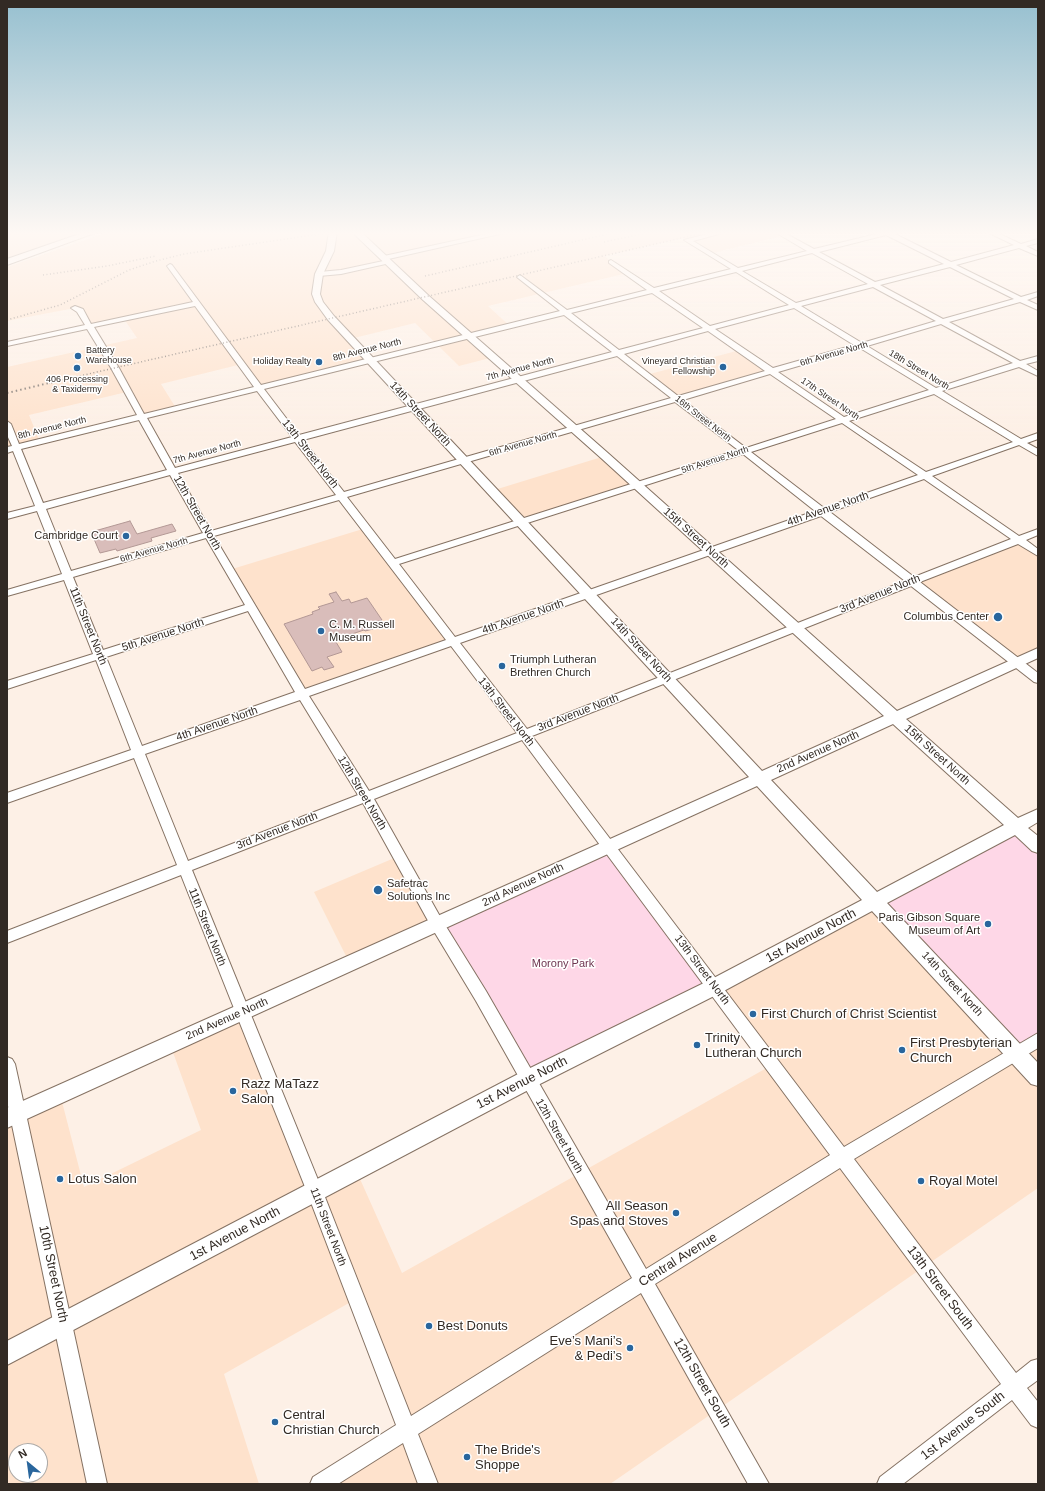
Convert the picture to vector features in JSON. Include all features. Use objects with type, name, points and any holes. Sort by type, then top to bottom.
[{"type":"main road","name":"14th Street North","points":[[318,301],[331,318],[413,408],[667,678],[1038,1077]]},
{"type":"main road","name":"15th Street North","points":[[429,301],[638,485],[1038,846]]},
{"type":"main road","name":"2nd Avenue North","points":[[13,1115],[1038,653]]},
{"type":"main road","name":"1st Avenue North","points":[[7,1352],[64,1324],[527,1080],[714,986],[1038,815]]},
{"type":"street","name":"13th Street North","points":[[196,301],[297,438],[524,734],[842,1158]]},
{"type":"street","name":"16th Street North","points":[[550,301],[1038,679]]},
{"type":"street","name":"8th Avenue North","points":[[11,449],[612,301]]},
{"type":"street","name":"17th Street North","points":[[667,301],[1038,553]]},
{"type":"street","name":"18th Street North","points":[[785,301],[1038,453]]},
{"type":"street","name":"7th Avenue North","points":[[7,516],[814,301]]},
{"type":"street","points":[[905,301],[1038,374]]},
{"type":"street","name":"6th Avenue North","points":[[7,593],[1018,301]]},
{"type":"street","points":[[1021,301],[1038,308]]},
{"type":"street","points":[[7,344],[198,303]]},
{"type":"street","name":"12th Street North","points":[[74,308],[80,311],[116,368],[142,417],[251,607],[302,694],[366,797],[437,924],[481,996],[527,1080],[644,1282]]},
{"type":"street","name":"5th Avenue North","points":[[392,563],[1038,358]]},
{"type":"street","name":"11th Street North","points":[[7,424],[11,449],[40,507],[100,655],[137,752],[315,1192],[428,1484]]},
{"type":"street","name":"4th Avenue North","points":[[7,798],[1038,436]]},
{"type":"street","name":"3rd Avenue North","points":[[7,937],[1038,532]]},
{"type":"street","name":"5th Avenue North","points":[[7,685],[251,607]]},
{"type":"street","name":"Central Avenue","points":[[320,1484],[842,1158],[1038,1040]]},
{"type":"street","name":"10th Street North","points":[[7,1064],[13,1115],[64,1324],[97,1484]]},
{"type":"street","name":"13th Street South","points":[[842,1158],[1038,1418]]},
{"type":"street","name":"12th Street South","points":[[644,1282],[759,1484]]},
{"type":"street","name":"1st Avenue South","points":[[887,1484],[1038,1368]]},
{"type":"shaded area","points":[[7,301],[511,301],[488,306],[510,326],[471,335],[494,357],[459,366],[415,323],[350,339],[369,360],[259,387],[242,364],[161,384],[176,408],[142,417],[127,392],[29,415],[40,442],[7,450],[7,367],[137,338],[124,319],[90,326],[75,308],[7,321]]},
{"type":"shaded area","points":[[740,350],[772,372],[677,400],[646,375]]},
{"type":"shaded area","points":[[605,456],[638,485],[520,522],[491,491]]},
{"type":"shaded area","points":[[366,528],[452,642],[302,694],[229,570]]},
{"type":"shaded area","name":"Columbus Center","points":[[1019,539],[1038,553],[1038,653],[1016,662],[912,581]]},
{"type":"shaded area","points":[[399,856],[437,924],[350,964],[314,892]]},
{"type":"shaded area","points":[[875,902],[1038,1039],[1038,1188],[610,1484],[320,1484],[406,1430],[356,1299],[224,1374],[259,1484],[7,1484],[7,1118],[60,1094],[84,1187],[201,1130],[170,1044],[242,1012],[315,1192],[356,1170],[402,1273],[772,1065],[714,987]]},
{"type":"green space","points":[[1016,826],[1038,846],[1038,1039],[1015,1053],[875,902]]},
{"type":"green space","name":"Morony Park","points":[[608,846],[714,987],[527,1080],[437,924]]},
{"type":"building","name":"Cambridge Court","points":[[130,521],[137,534],[172,524],[176,531],[151,538],[152,541],[117,551],[116,549],[100,553],[91,532]]},
{"type":"building","name":"C. M. Russell Museum","points":[[336,592],[342,601],[349,599],[351,603],[367,598],[382,620],[370,624],[373,629],[364,630],[343,637],[344,639],[336,642],[342,652],[327,657],[334,667],[324,670],[322,667],[312,671],[284,624],[313,614],[312,612],[320,609],[318,607],[334,602],[329,594]]},
{"type":"railway","points":[[7,320],[60,305],[69,301]]},
{"type":"railway","points":[[49,383],[409,301]]},
{"type":"railway","points":[[7,393],[53,382]]},
{"type":"place","name":"Battery Warehouse","points":[[78,356]]},
{"type":"place","name":"Holiday Realty","points":[[319,362]]},
{"type":"place","name":"Vineyard Christian Fellowship","points":[[723,367]]},
{"type":"place","name":"406 Processing & Taxidermy","points":[[77,368]]},
{"type":"place","name":"Cambridge Court","points":[[126,536]]},
{"type":"place","name":"Columbus Center","points":[[998,617]]},
{"type":"place","name":"C. M. Russell Museum","points":[[321,631]]},
{"type":"place","name":"Triumph Lutheran Brethren Church","points":[[502,666]]},
{"type":"place","name":"Safetrac Solutions Inc","points":[[378,890]]},
{"type":"place","name":"Paris Gibson Square Museum of Art","points":[[988,924]]},
{"type":"place","name":"First Church of Christ Scientist","points":[[753,1014]]},
{"type":"place","name":"Trinity Lutheran Church","points":[[697,1045]]},
{"type":"place","name":"First Presbyterian Church","points":[[902,1050]]},
{"type":"place","name":"Razz MaTazz Salon","points":[[233,1091]]},
{"type":"place","name":"Lotus Salon","points":[[60,1179]]},
{"type":"place","name":"Royal Motel","points":[[921,1181]]},
{"type":"place","name":"All Season Spas and Stoves","points":[[676,1213]]},
{"type":"place","name":"Best Donuts","points":[[429,1326]]},
{"type":"place","name":"Eve’s Mani’s & Pedi’s","points":[[630,1348]]},
{"type":"place","name":"Central Christian Church","points":[[275,1422]]},
{"type":"place","name":"The Bride's Shoppe","points":[[467,1457]]}]
